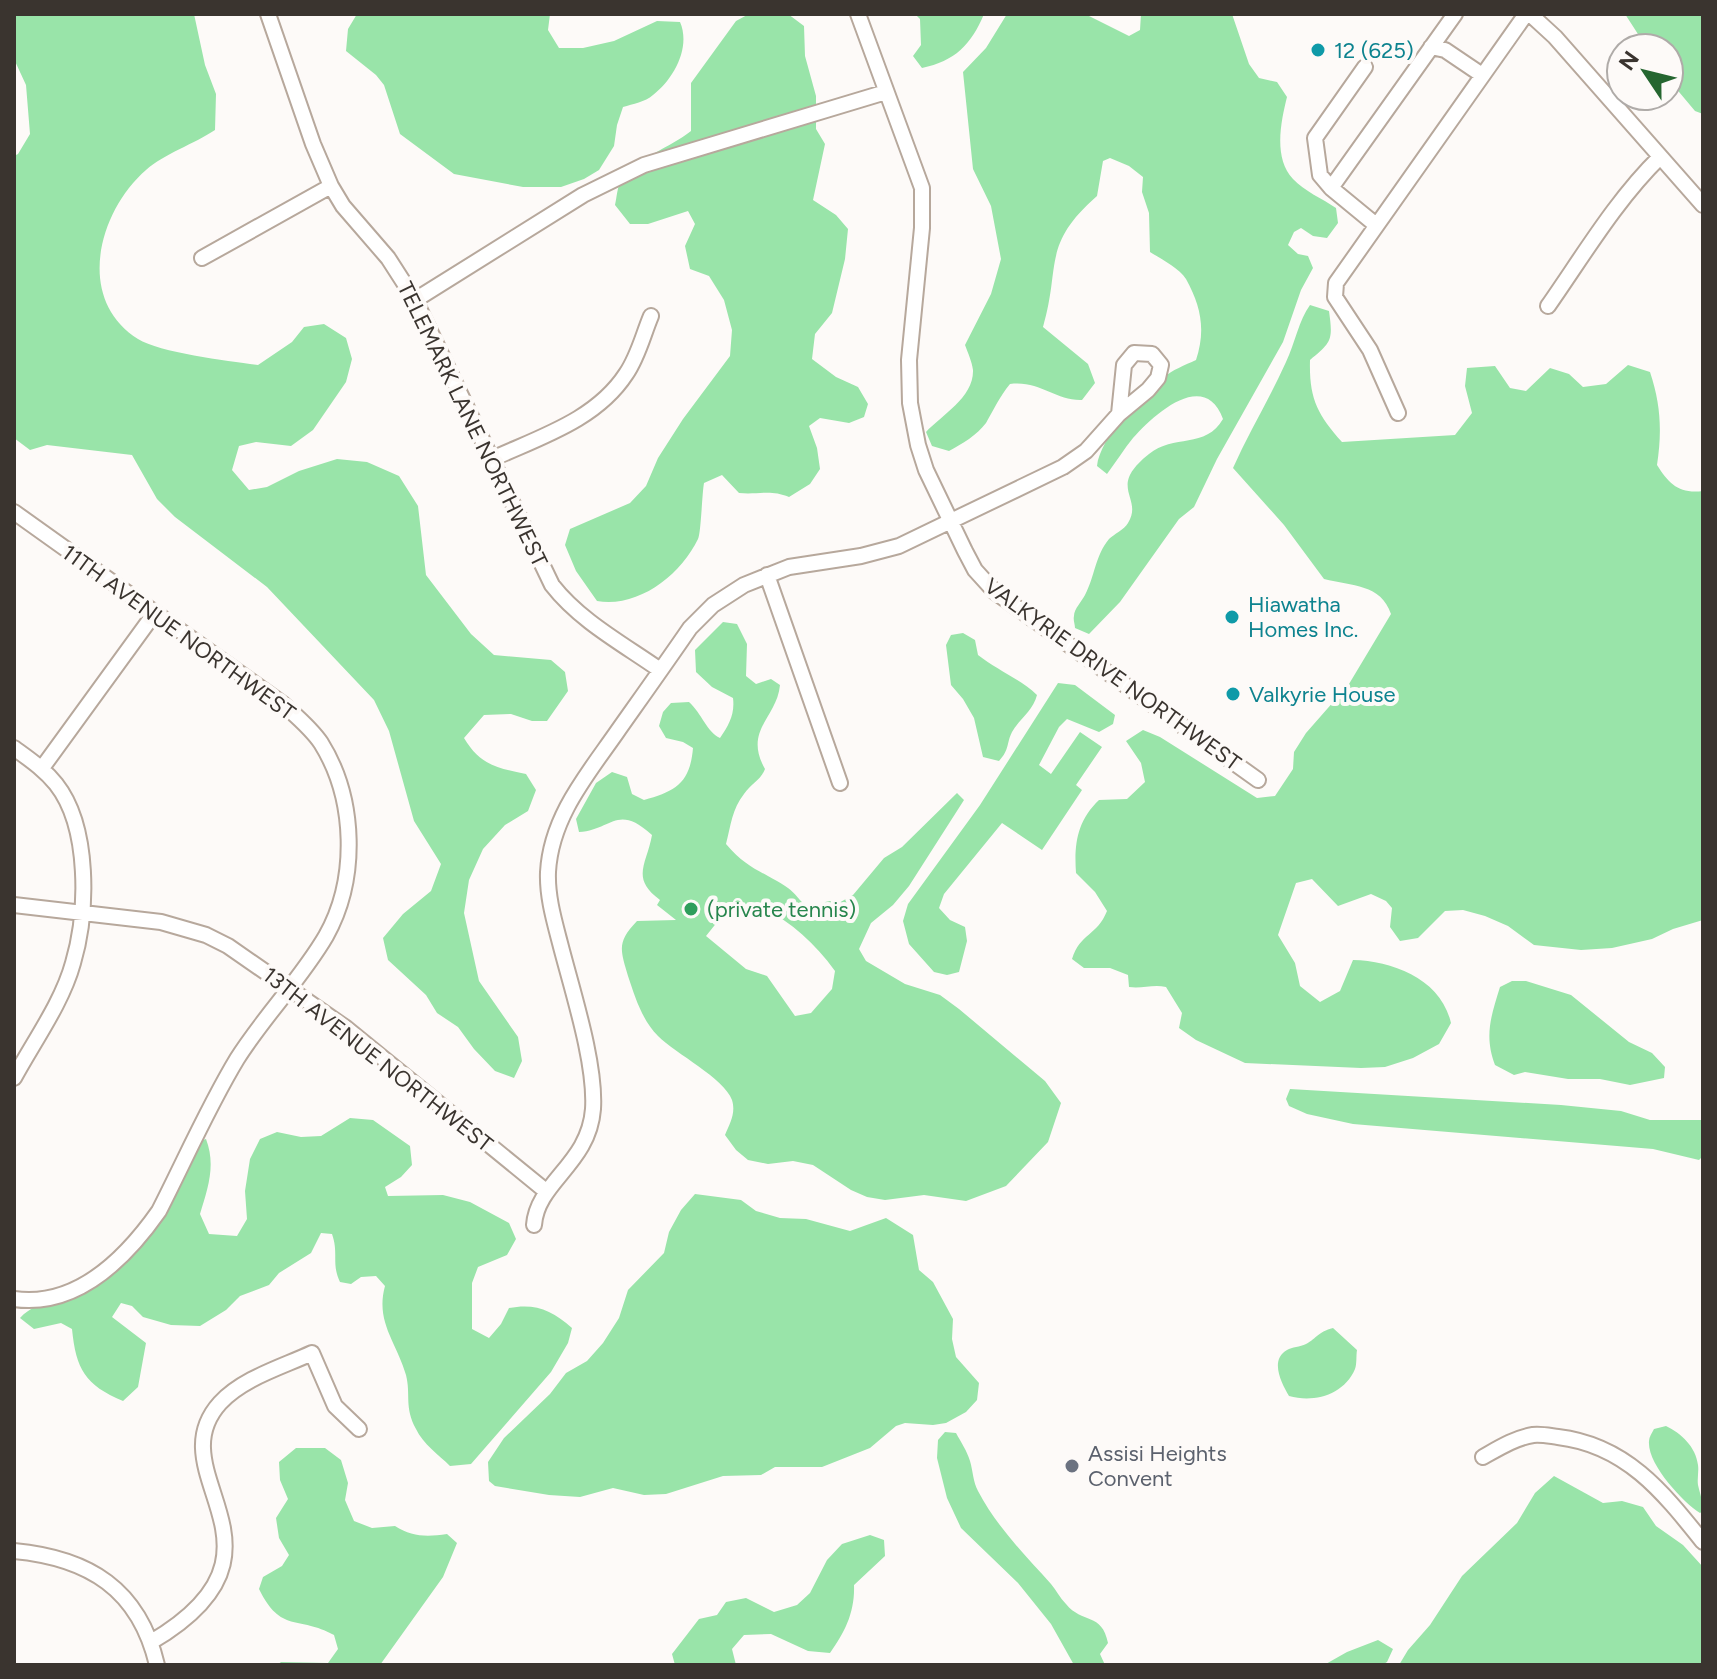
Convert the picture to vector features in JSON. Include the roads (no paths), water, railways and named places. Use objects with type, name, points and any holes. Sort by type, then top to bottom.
[{"type":"street","name":"TELEMARK LANE NORTHWEST","points":[[268,14],[313,144],[331,186],[343,206],[388,258],[415,300],[552,585],[583,616],[660,670]]},
{"type":"street","name":"VALKYRIE DRIVE NORTHWEST","points":[[858,14],[922,188],[922,228],[909,360],[912,414],[918,445],[926,470],[975,570],[995,592],[1258,780]]},
{"type":"street","points":[[1331,188],[1455,14]]},
{"type":"street","points":[[1398,413],[1370,350],[1334,291],[1340,275],[1528,14],[1555,37],[1703,205]]},
{"type":"street","points":[[1431,47],[1445,50],[1482,75]]},
{"type":"street","points":[[1365,67],[1315,138],[1320,175],[1376,225]]},
{"type":"street","points":[[415,300],[583,195],[634,170],[886,92]]},
{"type":"street","points":[[1548,306],[1619,204],[1660,157]]},
{"type":"street","points":[[202,258],[331,186]]},
{"type":"street","points":[[492,459],[574,421],[607,398],[632,365],[651,316]]},
{"type":"street","points":[[534,1225],[538,1205],[584,1146],[591,1127],[593,1108],[590,1067],[550,900],[550,851],[561,815],[690,628],[713,605],[744,585],[767,575],[789,567],[889,549],[1063,467],[1086,451],[1119,414]]},
{"type":"street","name":"11TH AVENUE NORTHWEST","points":[[14,512],[283,704],[320,742],[332,764],[341,792],[348,843],[344,892],[326,935],[238,1058],[159,1211],[113,1265],[76,1290],[34,1302],[14,1299]]},
{"type":"street","points":[[767,575],[840,783]]},
{"type":"street","points":[[42,768],[154,614]]},
{"type":"street","points":[[14,748],[42,768],[70,806],[82,854],[82,912],[78,942],[65,984],[14,1078]]},
{"type":"street","name":"13TH AVENUE NORTHWEST","points":[[14,905],[161,922],[195,931],[228,946],[346,1028],[547,1192]]},
{"type":"street","points":[[151,1642],[172,1630],[206,1600],[225,1560],[222,1518],[202,1453],[203,1436],[217,1406],[242,1386],[312,1353],[335,1406],[359,1429]]},
{"type":"street","points":[[1483,1457],[1519,1438],[1537,1434],[1571,1438],[1610,1451],[1637,1469],[1668,1498],[1703,1542]]},
{"type":"street","points":[[14,1551],[62,1558],[103,1579],[132,1606],[151,1642],[157,1665]]},
{"type":"place","name":"12 (625)","points":[[1318,50]]},
{"type":"place","name":"Hiawatha Homes Inc.","points":[[1232,617]]},
{"type":"place","name":"Valkyrie House","points":[[1233,694]]},
{"type":"place","name":"(private tennis)","points":[[691,909]]},
{"type":"place","name":"Assisi Heights Convent","points":[[1072,1466]]}]
